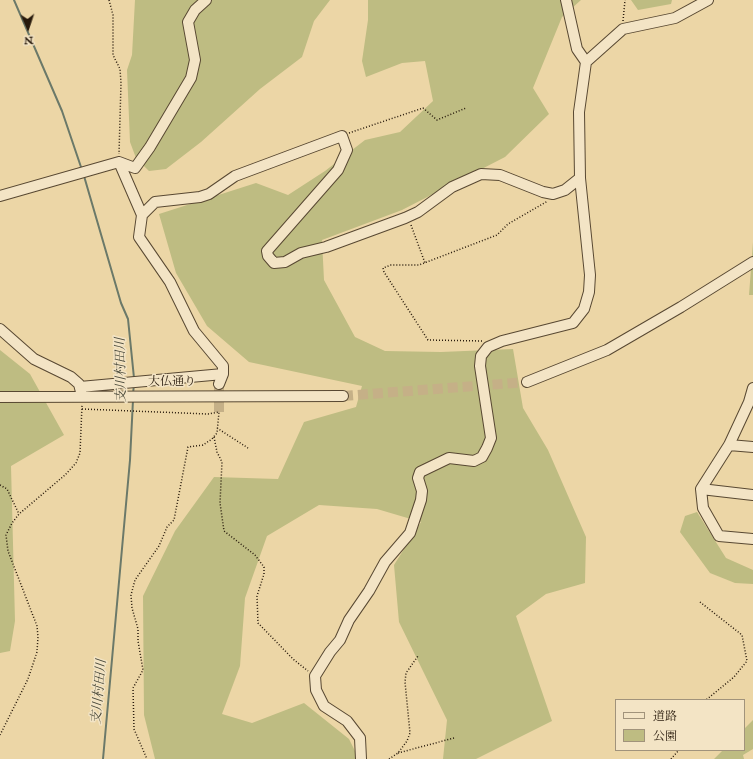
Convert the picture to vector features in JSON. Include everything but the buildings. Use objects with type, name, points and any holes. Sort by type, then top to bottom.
[{"type":"street","points":[[0,196],[119,162],[135,168],[150,147],[191,78],[195,60],[188,22],[195,10],[206,0]]},
{"type":"street","points":[[566,0],[577,49],[586,62]]},
{"type":"street","points":[[362,759],[360,738],[347,721],[324,706],[316,690],[316,676],[327,656],[340,640],[349,620],[385,562],[410,532],[421,500],[422,491],[418,478],[420,472],[449,458],[474,461],[482,457],[487,448],[491,438],[480,366],[481,356],[488,347],[502,341],[573,322],[584,309],[589,292],[590,275],[580,178],[578,112],[586,62],[622,28],[675,18],[708,0]]},
{"type":"street","points":[[142,215],[155,202],[200,197],[209,194],[235,176],[342,136],[347,150],[338,170],[267,251],[268,256],[274,263],[285,262],[300,253],[326,247],[408,217],[418,212],[452,187],[481,174],[500,175],[543,192],[556,193],[565,190],[580,178]]},
{"type":"street","points":[[119,162],[142,215],[139,237],[170,282],[194,331],[222,366],[223,374],[219,384]]},
{"type":"street","points":[[527,382],[607,350],[753,262]]},
{"type":"street","points":[[0,329],[34,359],[71,377],[81,391],[123,383],[223,374]]},
{"type":"street","points":[[753,388],[751,403],[729,445],[701,489],[703,508],[719,536],[753,540]]},
{"type":"street","name":"大仏通り","points":[[0,397],[81,391],[120,396],[343,396]]},
{"type":"street","points":[[729,445],[753,447]]},
{"type":"street","points":[[701,489],[753,495]]},
{"type":"path","points":[[109,0],[113,15],[113,55],[120,69],[121,83],[119,162]]},
{"type":"path","points":[[622,28],[625,0]]},
{"type":"path","points":[[342,136],[423,108],[437,120],[466,108]]},
{"type":"path","points":[[486,341],[428,340],[384,272],[383,268],[385,266],[405,266],[425,262],[497,235],[508,224],[553,198],[556,193]]},
{"type":"path","points":[[408,217],[425,262]]},
{"type":"path","points":[[0,735],[28,679],[37,652],[38,637],[37,626],[8,551],[6,536],[12,523],[19,514],[65,475],[76,463],[80,453],[82,410],[81,391]]},
{"type":"path","points":[[82,410],[208,414],[219,412],[217,433],[214,437],[203,445],[188,447],[174,520],[167,527],[159,546],[135,580],[131,595],[132,608],[138,629],[138,641],[143,670],[133,688],[134,729],[147,759]]},
{"type":"path","points":[[217,428],[248,448]]},
{"type":"path","points":[[214,437],[217,452],[222,462],[220,504],[224,532],[256,555],[264,567],[264,574],[257,596],[258,623],[293,659],[316,676]]},
{"type":"path","points":[[0,485],[7,489],[19,514]]},
{"type":"path","points":[[700,602],[742,634],[747,661],[734,677],[707,699]]},
{"type":"path","points":[[390,759],[407,741],[410,733],[405,682],[406,673],[418,656]]},
{"type":"path","points":[[398,752],[454,738]]},
{"type":"path","points":[[671,759],[678,751]]},
{"type":"green space","points":[[135,0],[330,0],[314,21],[302,57],[260,89],[201,142],[166,169],[149,171],[136,158],[130,142],[127,70],[132,55]]},
{"type":"green space","points":[[368,0],[581,0],[562,17],[533,88],[549,114],[505,157],[402,210],[322,240],[324,280],[355,337],[385,351],[441,352],[513,349],[523,408],[548,450],[586,537],[585,583],[546,594],[516,616],[552,721],[476,759],[443,759],[447,720],[399,622],[394,565],[421,522],[377,509],[319,505],[267,536],[245,598],[240,666],[222,714],[252,723],[304,703],[349,739],[359,759],[155,759],[144,715],[143,596],[175,531],[214,477],[278,479],[304,422],[356,407],[362,386],[249,362],[207,326],[176,273],[159,214],[256,183],[288,195],[325,171],[365,140],[400,132],[433,101],[425,61],[402,63],[366,77],[362,61],[368,20]]},
{"type":"green space","points":[[631,0],[672,0],[671,4],[638,10]]},
{"type":"green space","points":[[753,242],[753,295],[749,295]]},
{"type":"green space","points":[[0,350],[30,374],[64,435],[11,466],[15,621],[10,651],[0,653]]},
{"type":"green space","points":[[697,512],[726,558],[753,570],[753,584],[735,583],[710,573],[680,532],[685,516]]},
{"type":"green space","points":[[753,720],[753,749],[743,755],[744,759],[714,759],[722,751],[745,751],[745,728]]},
{"type":"waterway","name":"支川村田川","points":[[14,0],[62,111],[82,170]]},
{"type":"waterway","name":"支川村田川","points":[[84,176],[121,303],[128,319],[134,378]]},
{"type":"waterway","name":"支川村田川","points":[[133,394],[134,384]]},
{"type":"waterway","name":"支川村田川","points":[[103,759],[130,460],[133,400]]},
{"type":"tunnel","points":[[343,396],[527,382]]},
{"type":"tunnel","points":[[219,384],[219,412]]}]
